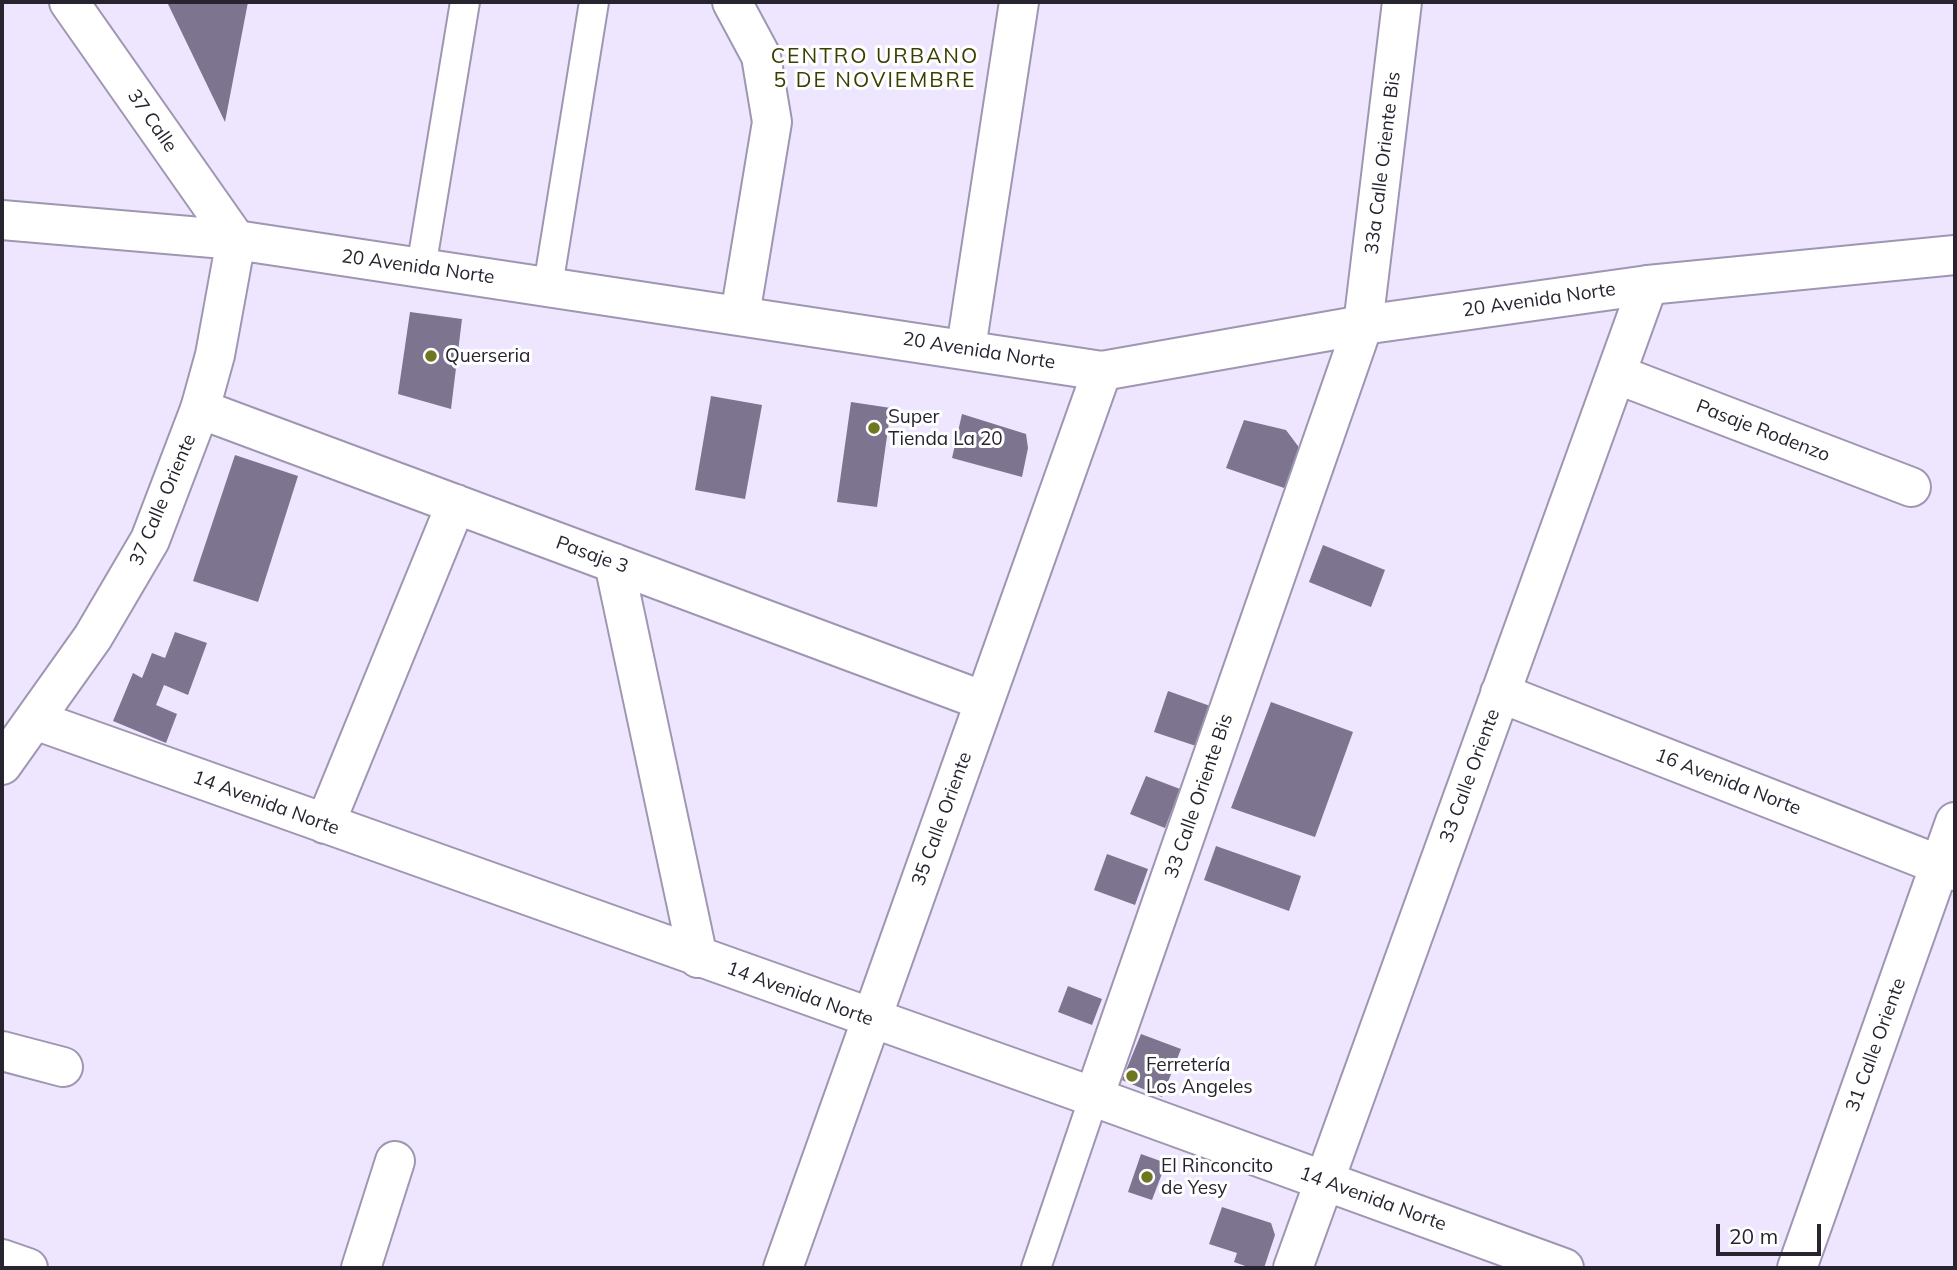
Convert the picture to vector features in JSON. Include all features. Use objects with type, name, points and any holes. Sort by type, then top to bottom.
[{"type":"street","name":"37 Calle","points":[[69,2],[236,240]]},
{"type":"street","points":[[421,268],[465,2]]},
{"type":"street","points":[[548,286],[594,2]]},
{"type":"street","points":[[732,2],[761,56],[772,122],[740,314]]},
{"type":"street","points":[[966,348],[1019,2]]},
{"type":"street","name":"33a Calle Oriente Bis","points":[[1363,325],[1402,2]]},
{"type":"street","name":"20 Avenida Norte","points":[[2,220],[236,240],[966,348],[1102,371],[1363,325],[1648,285],[1955,255]]},
{"type":"street","name":"37 Calle Oriente","points":[[2,765],[93,637],[132,574],[155,528],[200,409],[215,355],[236,240]]},
{"type":"street","name":"33 Calle Oriente","points":[[1293,1268],[1648,285]]},
{"type":"street","name":"33 Calle Oriente Bis","points":[[1036,1268],[1363,325]]},
{"type":"street","name":"35 Calle Oriente","points":[[783,1268],[1102,371]]},
{"type":"street","name":"Pasaje Rodenzo","points":[[1616,374],[1911,487]]},
{"type":"street","name":"Pasaje 3","points":[[200,409],[984,701]]},
{"type":"street","points":[[325,824],[456,504]]},
{"type":"street","points":[[614,563],[698,958]]},
{"type":"street","name":"16 Avenida Norte","points":[[1500,693],[1948,868]]},
{"type":"street","name":"14 Avenida Norte","points":[[35,720],[1094,1097],[1564,1268]]},
{"type":"street","name":"31 Calle Oriente","points":[[1797,1268],[1948,868],[1955,822]]},
{"type":"street","points":[[2,1051],[63,1067]]},
{"type":"street","points":[[362,1268],[395,1161]]},
{"type":"street","points":[[2,1259],[28,1268]]},
{"type":"building","points":[[167,2],[248,2],[225,122]]},
{"type":"building","name":"Querseria","points":[[410,312],[462,319],[451,409],[398,394]]},
{"type":"building","points":[[711,396],[762,405],[745,499],[695,490]]},
{"type":"building","points":[[851,402],[891,408],[877,507],[837,502]]},
{"type":"building","points":[[962,414],[1026,434],[1028,448],[1022,477],[952,458]]},
{"type":"building","points":[[1244,420],[1286,430],[1298,446],[1301,463],[1290,490],[1226,468]]},
{"type":"building","points":[[235,455],[298,476],[258,602],[193,581]]},
{"type":"building","points":[[1323,545],[1385,570],[1371,607],[1309,582]]},
{"type":"building","points":[[175,632],[207,643],[188,695],[164,685],[156,705],[177,714],[166,743],[113,721],[133,673],[142,678],[152,653],[165,658]]},
{"type":"building","points":[[1168,691],[1213,707],[1199,747],[1154,732]]},
{"type":"building","points":[[1271,702],[1353,732],[1315,837],[1231,808]]},
{"type":"building","points":[[1146,776],[1180,789],[1165,828],[1130,814]]},
{"type":"building","points":[[1216,846],[1301,876],[1289,911],[1204,880]]},
{"type":"building","points":[[1107,854],[1148,869],[1135,905],[1094,890]]},
{"type":"building","points":[[1068,986],[1102,999],[1092,1025],[1058,1012]]},
{"type":"building","points":[[1141,1034],[1181,1049],[1162,1097],[1122,1080]]},
{"type":"building","name":"El Rinconcito de Yesy","points":[[1141,1154],[1166,1163],[1152,1200],[1128,1192]]},
{"type":"building","points":[[1222,1207],[1271,1223],[1275,1235],[1264,1268],[1251,1268],[1234,1262],[1237,1253],[1209,1244]]},
{"type":"place","name":"Querseria","points":[[431,356]]},
{"type":"place","name":"Super Tienda La 20","points":[[874,428]]},
{"type":"place","name":"Ferretería Los Angeles","points":[[1132,1076]]},
{"type":"place","name":"El Rinconcito de Yesy","points":[[1147,1177]]},
{"type":"district","name":"CENTRO URBANO 5 DE NOVIEMBRE","points":[[875,69]]}]
